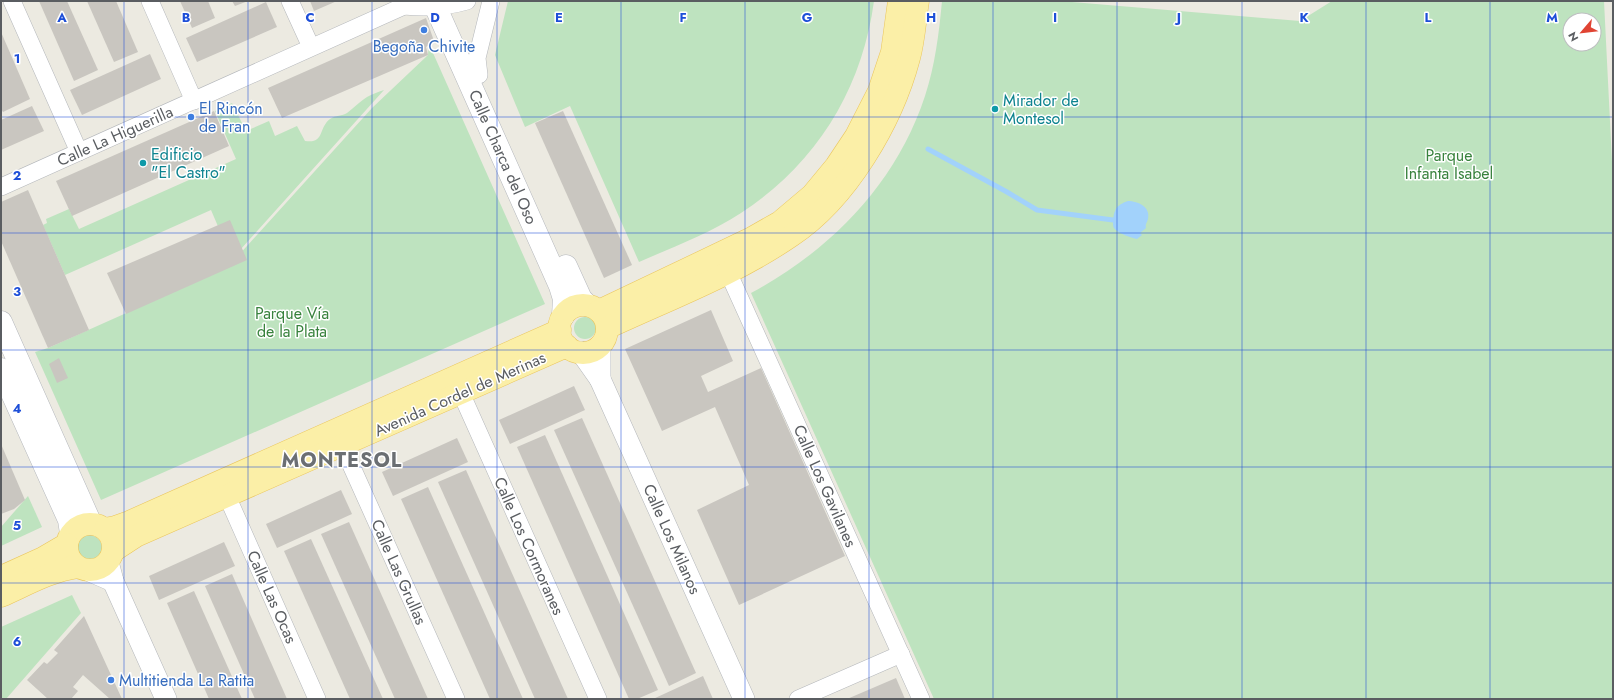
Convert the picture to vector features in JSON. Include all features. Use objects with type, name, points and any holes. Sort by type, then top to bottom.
[{"type":"main road","name":"Avenida Cordel de Merinas","points":[[1,596],[50,573],[64,569],[100,566],[133,537],[461,393],[583,329],[780,222],[812,195],[836,166],[856,136],[879,91],[892,52],[899,1]]},
{"type":"main road","name":"Avenida Cordel de Merinas","points":[[98,526],[127,523],[583,329],[728,272],[792,236],[826,206],[851,176],[873,144],[896,98],[910,57],[918,1]]},
{"type":"main road","name":"Calle Charca del Oso","points":[[433,3],[479,75],[581,298],[583,329]]},
{"type":"main road","name":"Calle Charca del Oso","points":[[433,3],[560,286],[564,299],[583,329]]},
{"type":"main road","points":[[1,322],[98,526],[112,539],[100,566],[68,557],[69,520],[1,369]]},
{"type":"main road","points":[[1,577],[43,558],[69,538],[81,525],[98,526]]},
{"type":"street","points":[[12,1],[79,152]]},
{"type":"street","points":[[150,1],[194,100]]},
{"type":"street","points":[[290,1],[310,47]]},
{"type":"street","points":[[479,75],[477,58],[491,1]]},
{"type":"street","name":"Calle La Higuerilla","points":[[1,187],[310,47],[433,3]]},
{"type":"street","name":"Calle Los Gavilanes","points":[[728,272],[921,699]]},
{"type":"street","name":"Calle Los Milanos","points":[[583,329],[600,379],[744,699]]},
{"type":"street","name":"Calle Los Cormoranes","points":[[461,393],[598,699]]},
{"type":"street","name":"Calle Las Grullas","points":[[342,446],[456,699]]},
{"type":"street","name":"Calle Las Ocas","points":[[227,496],[317,699]]},
{"type":"street","points":[[100,566],[166,699]]},
{"type":"street","points":[[798,699],[901,654]]},
{"type":"green space","points":[[508,1],[874,1],[868,34],[859,65],[846,94],[831,122],[813,148],[792,172],[768,193],[729,221],[691,240],[639,262],[570,106],[525,127],[495,55]]},
{"type":"green space","name":"Parque Infanta Isabel","points":[[942,1],[1060,1],[1300,21],[1332,1],[1604,1],[1613,182],[1613,699],[934,699],[751,293],[780,276],[834,235],[878,186],[897,158],[912,128],[925,96],[934,61]]},
{"type":"green space","name":"Parque Vía de la Plata","points":[[429,44],[545,304],[101,500],[35,352],[48,348],[227,268],[372,108],[428,55]]},
{"type":"green space","points":[[384,90],[232,259],[211,210],[65,275],[43,225],[47,223],[46,219],[69,209],[79,229],[236,159],[215,111],[232,103],[246,131],[269,121],[275,136],[297,126],[305,141],[311,141],[319,138],[326,123],[330,119],[347,113],[367,97]]},
{"type":"green space","points":[[585,317],[593,320],[596,328],[593,336],[585,339],[577,336],[574,328],[577,320]]},
{"type":"green space","points":[[28,496],[42,527],[1,546],[1,527]]},
{"type":"green space","points":[[89,535],[98,539],[102,548],[98,557],[89,561],[80,557],[76,548],[80,539]]},
{"type":"green space","points":[[72,595],[81,613],[6,699],[1,699],[1,627]]},
{"type":"water","points":[[1128,201],[1140,204],[1148,211],[1146,228],[1140,233],[1142,235],[1137,239],[1120,233],[1113,226],[1113,218],[1116,208]]},
{"type":"building","points":[[39,1],[67,1],[98,70],[74,81]]},
{"type":"building","points":[[87,1],[116,1],[138,52],[114,62]]},
{"type":"building","points":[[180,1],[208,1],[215,18],[192,28]]},
{"type":"building","points":[[232,1],[248,1],[235,6]]},
{"type":"building","points":[[310,1],[337,1],[314,11]]},
{"type":"building","points":[[266,2],[277,27],[197,62],[186,38]]},
{"type":"building","points":[[426,18],[434,41],[426,47],[428,55],[282,118],[268,88]]},
{"type":"building","points":[[1,32],[30,99],[3,112],[1,109]]},
{"type":"building","points":[[150,54],[161,79],[82,115],[70,90]]},
{"type":"building","points":[[32,106],[44,131],[1,150],[1,120]]},
{"type":"building","name":"Edificio \"El Castro\"","points":[[214,111],[229,146],[72,216],[56,181]]},
{"type":"building","points":[[563,111],[632,265],[604,278],[535,123]]},
{"type":"building","points":[[28,190],[89,330],[48,348],[1,241],[1,202]]},
{"type":"building","points":[[230,220],[247,260],[126,314],[107,273]]},
{"type":"building","points":[[711,310],[733,361],[701,376],[708,392],[761,368],[845,556],[739,605],[697,510],[749,485],[715,407],[662,431],[625,349]]},
{"type":"building","points":[[59,358],[68,378],[57,383],[49,364]]},
{"type":"building","points":[[574,386],[585,410],[510,444],[499,420]]},
{"type":"building","points":[[582,418],[696,673],[669,686],[554,430]]},
{"type":"building","points":[[545,435],[658,690],[637,699],[629,699],[517,447]]},
{"type":"building","points":[[457,438],[468,462],[393,496],[382,472]]},
{"type":"building","points":[[1,444],[25,500],[14,509],[1,514]]},
{"type":"building","points":[[466,470],[568,699],[535,699],[438,482]]},
{"type":"building","points":[[428,487],[523,699],[490,699],[401,499]]},
{"type":"building","points":[[341,490],[352,514],[277,548],[266,524]]},
{"type":"building","points":[[349,522],[428,699],[395,699],[321,534]]},
{"type":"building","points":[[311,539],[383,699],[350,699],[284,551]]},
{"type":"building","points":[[224,542],[235,566],[159,600],[149,576]]},
{"type":"building","points":[[232,574],[287,699],[255,699],[205,586]]},
{"type":"building","points":[[194,591],[242,699],[209,699],[167,603]]},
{"type":"building","points":[[84,616],[122,699],[110,699],[83,675],[73,687],[78,691],[71,699],[48,699],[27,680],[44,662],[47,664],[58,653],[54,650]]},
{"type":"building","points":[[703,676],[713,699],[653,699]]},
{"type":"building","points":[[896,678],[905,699],[847,699]]},
{"type":"waterway","points":[[928,149],[1037,210],[1113,220]]},
{"type":"place","name":"Begoña Chivite","points":[[424,30]]},
{"type":"place","name":"Mirador de Montesol","points":[[995,109]]},
{"type":"place","name":"El Rincón de Fran","points":[[191,117]]},
{"type":"place","name":"Edificio \"El Castro\"","points":[[143,163]]},
{"type":"place","name":"Multitienda La Ratita","points":[[111,680]]},
{"type":"district","name":"MONTESOL","points":[[342,460]]}]
